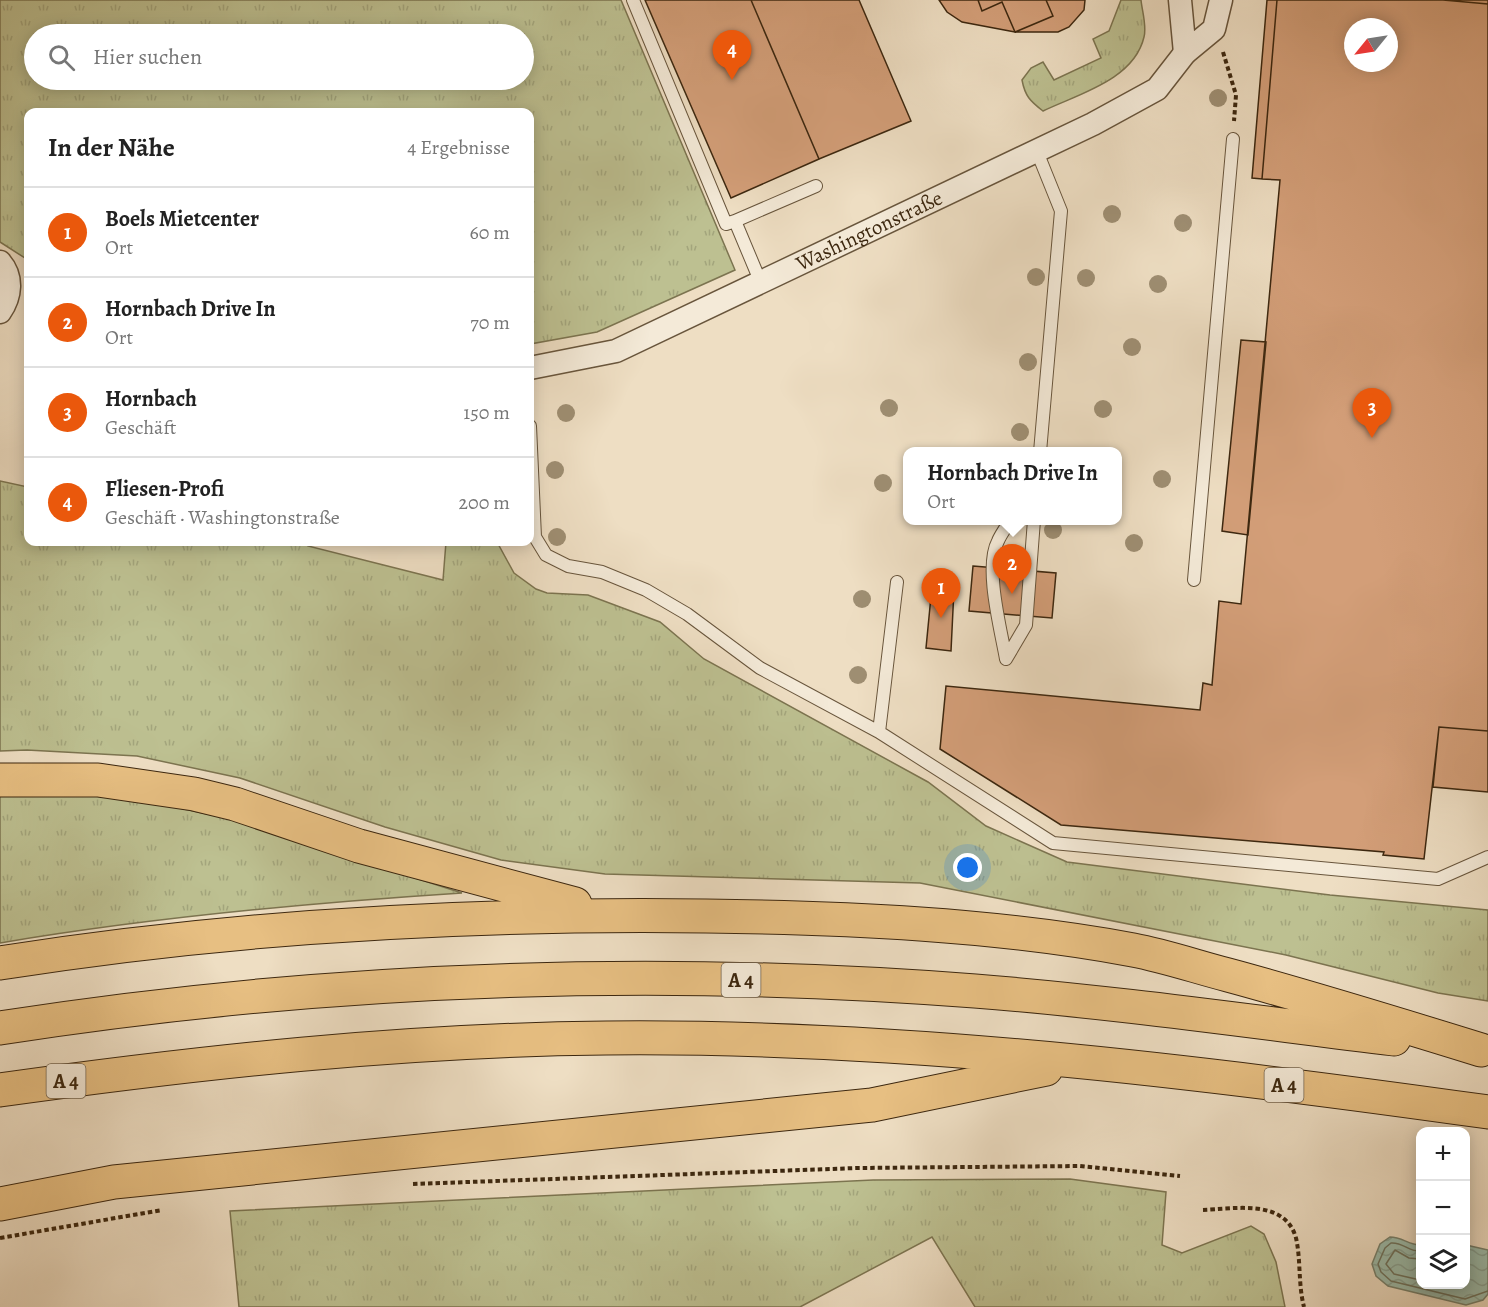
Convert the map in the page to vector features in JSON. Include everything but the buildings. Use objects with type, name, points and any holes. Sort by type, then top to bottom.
[{"type":"highway","points":[[0,780],[98,780],[194,794],[235,804],[393,855],[557,900],[630,915]]},
{"type":"highway","points":[[0,963],[167,940],[285,929],[446,919],[630,915],[847,918],[1042,937],[1136,951],[1301,994],[1484,1051]]},
{"type":"highway","name":"A 4","points":[[0,1028],[177,1004],[310,992],[568,979],[714,979],[849,983],[1100,1003],[1484,1051]]},
{"type":"highway","name":"A 4","points":[[0,1090],[250,1058],[487,1041],[606,1038],[784,1041],[962,1051],[1335,1091],[1488,1112]]},
{"type":"highway","points":[[0,1204],[114,1182],[872,1105],[1080,1062]]},
{"type":"street","points":[[1180,0],[1185,53]]},
{"type":"street","points":[[1214,29],[1221,9],[1221,0]]},
{"type":"street","name":"Washingtonstraße","points":[[534,367],[616,351],[1036,149],[1093,124],[1156,89],[1185,53],[1214,29]]},
{"type":"street","points":[[0,262],[8,278],[19,290],[7,301],[0,312]]},
{"type":"lane","points":[[633,0],[726,224],[816,186]]},
{"type":"lane","points":[[1194,579],[1233,140]]},
{"type":"lane","points":[[1036,149],[1061,211],[1040,447]]},
{"type":"lane","points":[[735,220],[761,283]]},
{"type":"lane","points":[[534,515],[535,537],[546,555],[568,566],[602,572],[646,590],[687,614],[760,668],[879,732],[1053,843],[1438,879],[1488,857]]},
{"type":"lane","points":[[1007,525],[998,541],[993,567],[994,593],[1006,659],[1026,625],[1034,525]]},
{"type":"lane","points":[[879,732],[897,582]]},
{"type":"path","points":[[1214,29],[1236,95],[1233,140]]},
{"type":"path","points":[[401,1185],[846,1169],[1080,1166],[1180,1176]]},
{"type":"path","points":[[1203,1210],[1263,1208],[1284,1219],[1296,1237],[1298,1286],[1304,1307]]},
{"type":"path","points":[[0,1238],[163,1209]]},
{"type":"green space","points":[[0,0],[621,0],[735,270],[597,332],[534,343],[534,108],[24,108],[24,257],[0,242]]},
{"type":"green space","points":[[1121,0],[1141,0],[1145,33],[1138,52],[1117,75],[1103,84],[1043,111],[1029,98],[1022,80],[1031,68],[1043,62],[1054,80],[1101,58],[1093,39],[1109,31]]},
{"type":"green space","points":[[0,481],[24,486],[24,546],[308,546],[443,580],[446,546],[499,546],[514,573],[536,589],[547,593],[588,595],[660,622],[704,659],[928,782],[986,826],[1067,862],[1330,895],[1488,910],[1488,1001],[1438,993],[1286,955],[920,883],[605,874],[501,860],[385,827],[240,778],[137,756],[27,750],[0,751]]},
{"type":"green space","points":[[56,793],[142,800],[235,820],[462,893],[230,912],[0,943],[0,794]]},
{"type":"green space","points":[[1070,1179],[1166,1192],[1162,1245],[1182,1253],[1251,1226],[1264,1234],[1276,1262],[1285,1307],[975,1307],[932,1237],[800,1307],[239,1307],[230,1211],[873,1180]]},
{"type":"water","points":[[1390,1237],[1416,1244],[1416,1289],[1470,1289],[1470,1246],[1488,1250],[1488,1294],[1483,1300],[1466,1305],[1388,1286],[1376,1276],[1372,1264],[1380,1244]]},
{"type":"place","name":"Fliesen-Profi","points":[[732,80]]},
{"type":"place","name":"Hornbach","points":[[1372,438]]},
{"type":"place","name":"Hornbach Drive In","points":[[1012,594]]},
{"type":"place","name":"Boels Mietcenter","points":[[941,618]]}]
